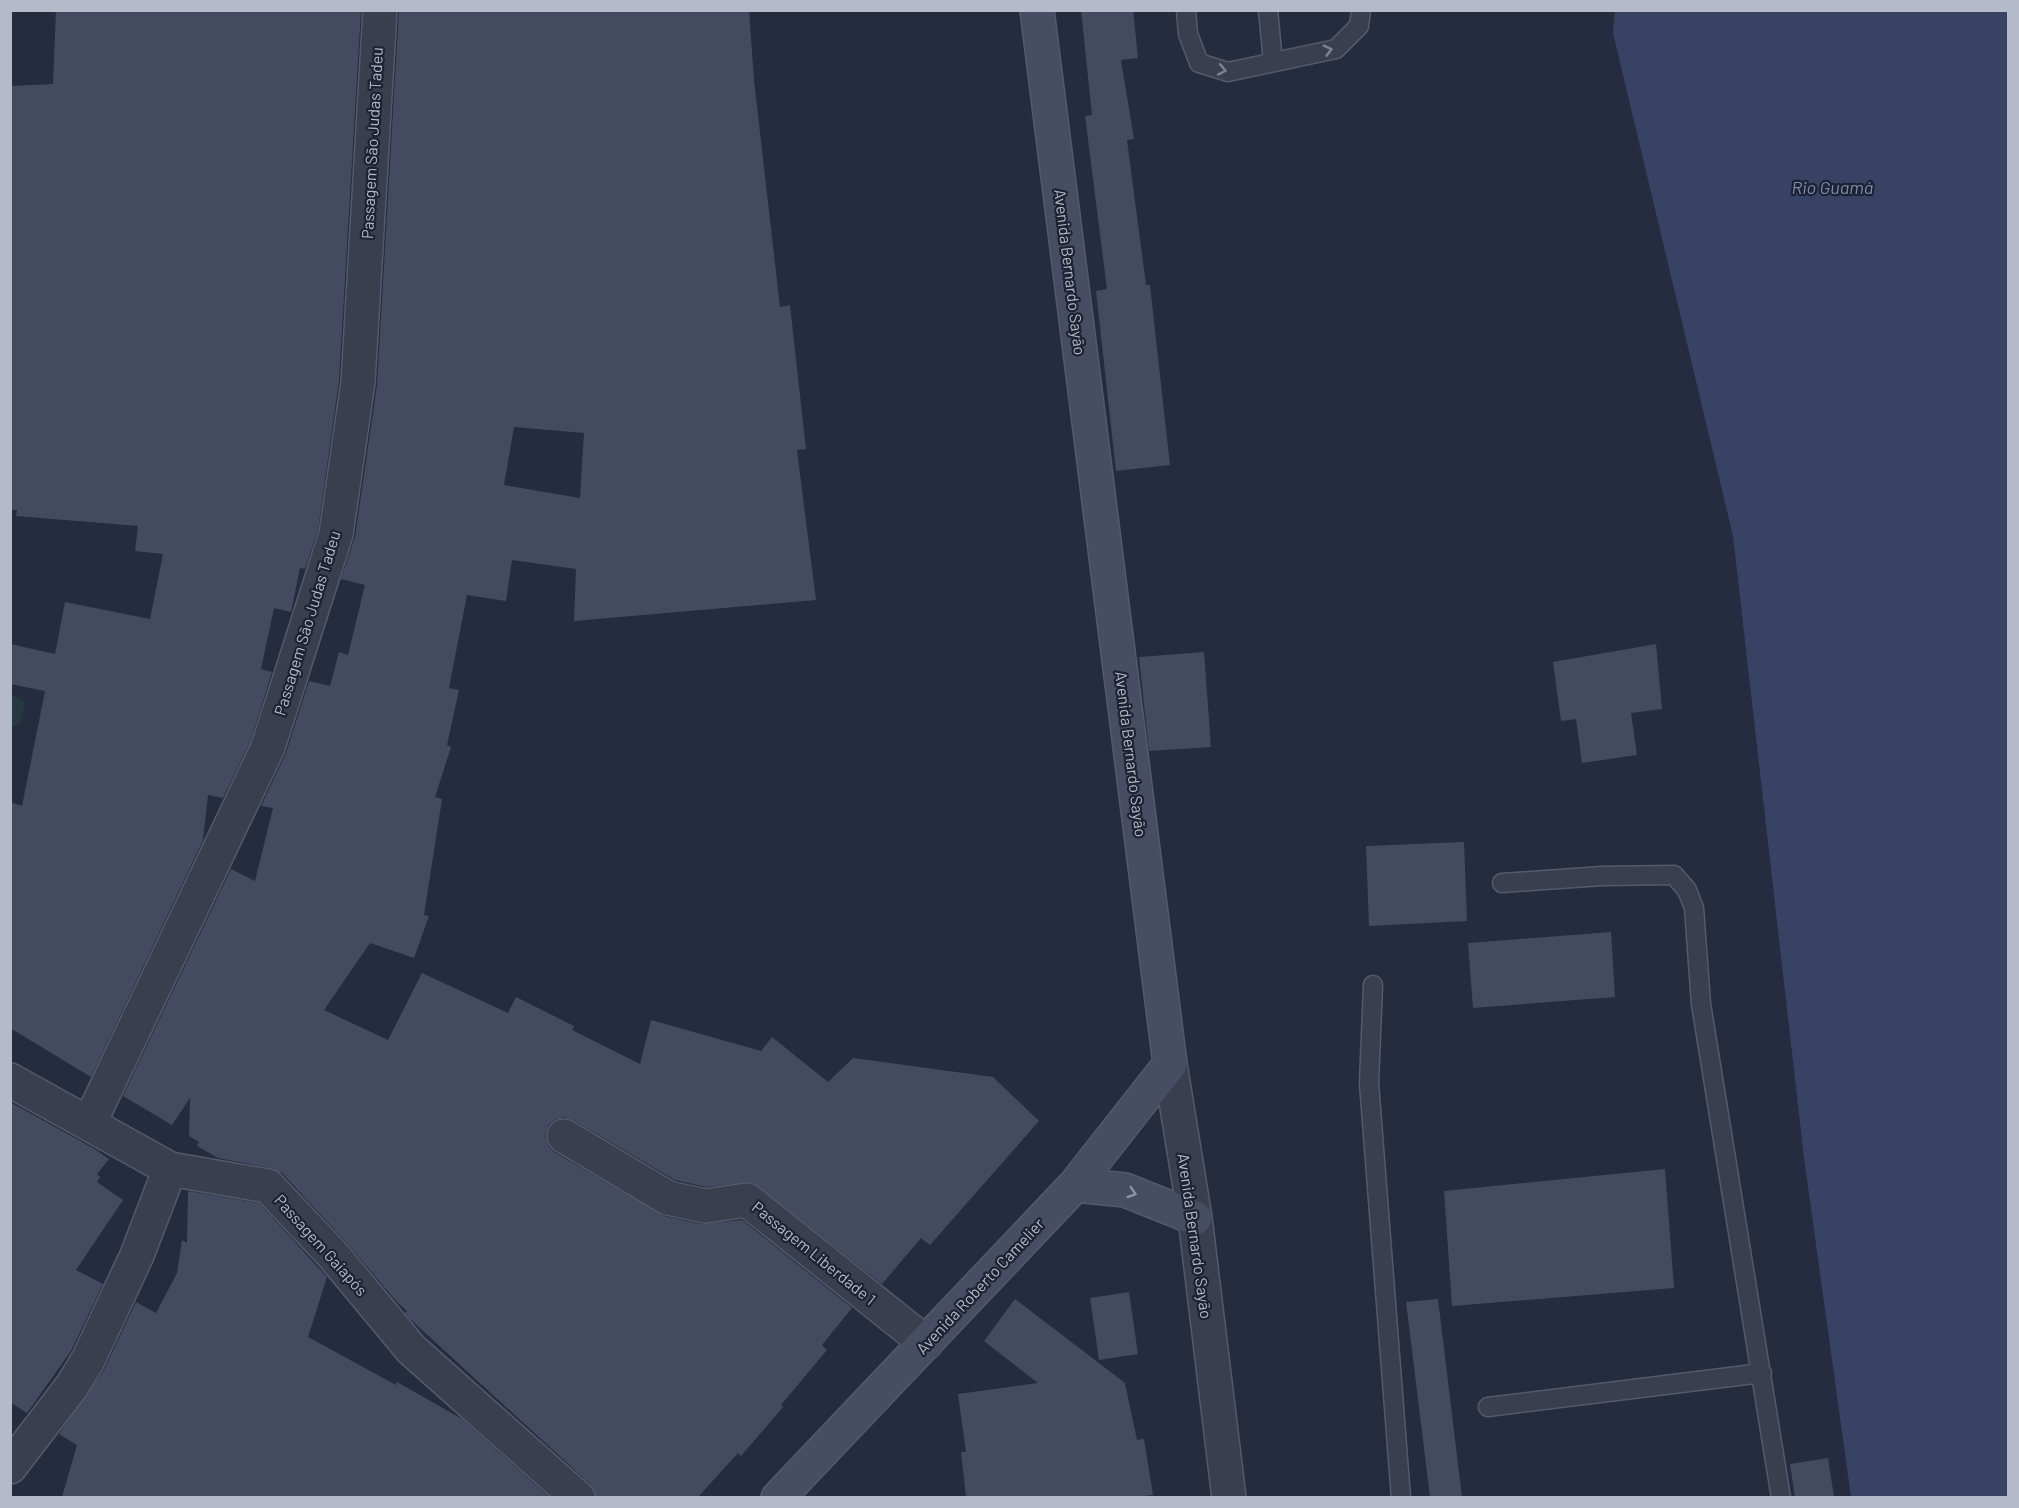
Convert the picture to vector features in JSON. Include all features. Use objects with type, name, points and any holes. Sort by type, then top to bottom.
[{"type":"main road","name":"Avenida Bernardo Sayão","points":[[1037,10],[1170,1064]]},
{"type":"main road","name":"Avenida Roberto Camelier","points":[[778,1497],[1075,1185],[1170,1064]]},
{"type":"main road","points":[[1075,1185],[1125,1190],[1195,1218]]},
{"type":"street","name":"Passagem São Judas Tadeu","points":[[89,1124],[268,747],[336,534],[358,382],[380,10]]},
{"type":"street","name":"Avenida Bernardo Sayão","points":[[1170,1064],[1195,1218],[1228,1497]]},
{"type":"street","name":"Passagem Gaiapós","points":[[10,1080],[170,1169],[268,1186],[333,1255],[411,1349],[578,1497]]},
{"type":"street","name":"Passagem Liberdade 1","points":[[564,1136],[668,1198],[705,1206],[747,1200],[926,1343]]},
{"type":"street","points":[[10,1467],[72,1386],[88,1360],[137,1255],[154,1204],[170,1169]]},
{"type":"lane","points":[[1186,10],[1188,34],[1199,63],[1228,72],[1336,49],[1359,26],[1361,10]]},
{"type":"lane","points":[[1268,10],[1273,62]]},
{"type":"lane","points":[[1502,883],[1602,876],[1674,875],[1687,890],[1694,908],[1701,1004],[1781,1497]]},
{"type":"lane","points":[[1373,985],[1369,1083],[1401,1497]]},
{"type":"lane","points":[[1488,1407],[1762,1373]]},
{"type":"shaded area","points":[[11,695],[25,702],[20,724],[11,727]]},
{"type":"water","name":"Rio Guamá","points":[[1615,11],[2008,11],[2008,1497],[1851,1497],[1804,1158],[1733,536],[1613,33]]},
{"type":"building","points":[[56,10],[361,10],[339,380],[318,530],[305,569],[300,568],[291,612],[274,608],[261,669],[272,672],[251,740],[223,798],[208,795],[203,840],[91,1077],[10,1028],[10,802],[22,806],[45,691],[10,684],[10,644],[55,654],[65,602],[150,619],[163,554],[135,551],[138,526],[16,516],[17,510],[10,510],[10,86],[53,84]]},
{"type":"building","points":[[399,10],[749,10],[754,80],[780,307],[790,305],[806,449],[797,450],[816,600],[574,621],[576,569],[512,560],[506,601],[467,595],[449,688],[459,690],[447,745],[451,747],[435,797],[442,799],[424,915],[429,916],[414,958],[370,943],[324,1010],[388,1040],[422,973],[508,1013],[516,997],[574,1026],[572,1030],[640,1064],[651,1020],[761,1051],[772,1037],[828,1082],[853,1058],[993,1077],[1039,1121],[930,1245],[921,1238],[882,1284],[752,1182],[706,1187],[675,1180],[573,1120],[564,1117],[554,1120],[548,1126],[545,1136],[548,1146],[554,1152],[664,1216],[701,1224],[742,1220],[852,1308],[822,1345],[827,1350],[781,1405],[783,1407],[741,1456],[738,1453],[698,1497],[596,1497],[590,1484],[409,1318],[405,1313],[407,1311],[282,1173],[271,1168],[218,1158],[197,1146],[199,1142],[189,1136],[190,1098],[172,1125],[123,1096],[231,869],[255,881],[273,808],[261,806],[286,753],[309,681],[330,686],[339,652],[348,655],[365,585],[341,579],[355,537],[377,385]],"holes":[[[514,427],[584,433],[580,498],[504,485]]]},
{"type":"building","points":[[1081,10],[1133,10],[1138,58],[1121,60],[1134,139],[1127,140],[1146,285],[1150,285],[1170,465],[1116,471],[1096,291],[1107,289],[1085,116],[1092,115]]},
{"type":"building","points":[[1656,644],[1662,709],[1631,713],[1637,755],[1582,763],[1576,719],[1561,721],[1553,662]]},
{"type":"building","points":[[1204,652],[1211,747],[1149,751],[1139,657]]},
{"type":"building","points":[[1464,842],[1467,921],[1369,926],[1366,846]]},
{"type":"building","points":[[1611,932],[1615,997],[1473,1008],[1468,943]]},
{"type":"building","points":[[10,1102],[109,1159],[97,1174],[100,1177],[97,1182],[123,1200],[76,1270],[103,1284],[71,1351],[27,1413],[10,1402]]},
{"type":"building","points":[[1665,1169],[1674,1288],[1452,1306],[1444,1191]]},
{"type":"building","points":[[188,1191],[259,1203],[327,1277],[308,1337],[396,1385],[397,1382],[462,1419],[549,1497],[62,1497],[77,1445],[59,1434],[104,1370],[136,1302],[156,1313],[177,1273],[182,1240],[187,1243]]},
{"type":"building","points":[[1129,1292],[1138,1354],[1099,1360],[1090,1298]]},
{"type":"building","points":[[1015,1299],[1125,1383],[1137,1440],[1144,1439],[1153,1495],[966,1497],[961,1452],[966,1452],[958,1394],[1038,1383],[984,1341]]},
{"type":"building","points":[[1438,1299],[1462,1497],[1430,1497],[1406,1302]]},
{"type":"building","points":[[1828,1458],[1834,1497],[1795,1497],[1790,1464]]}]
